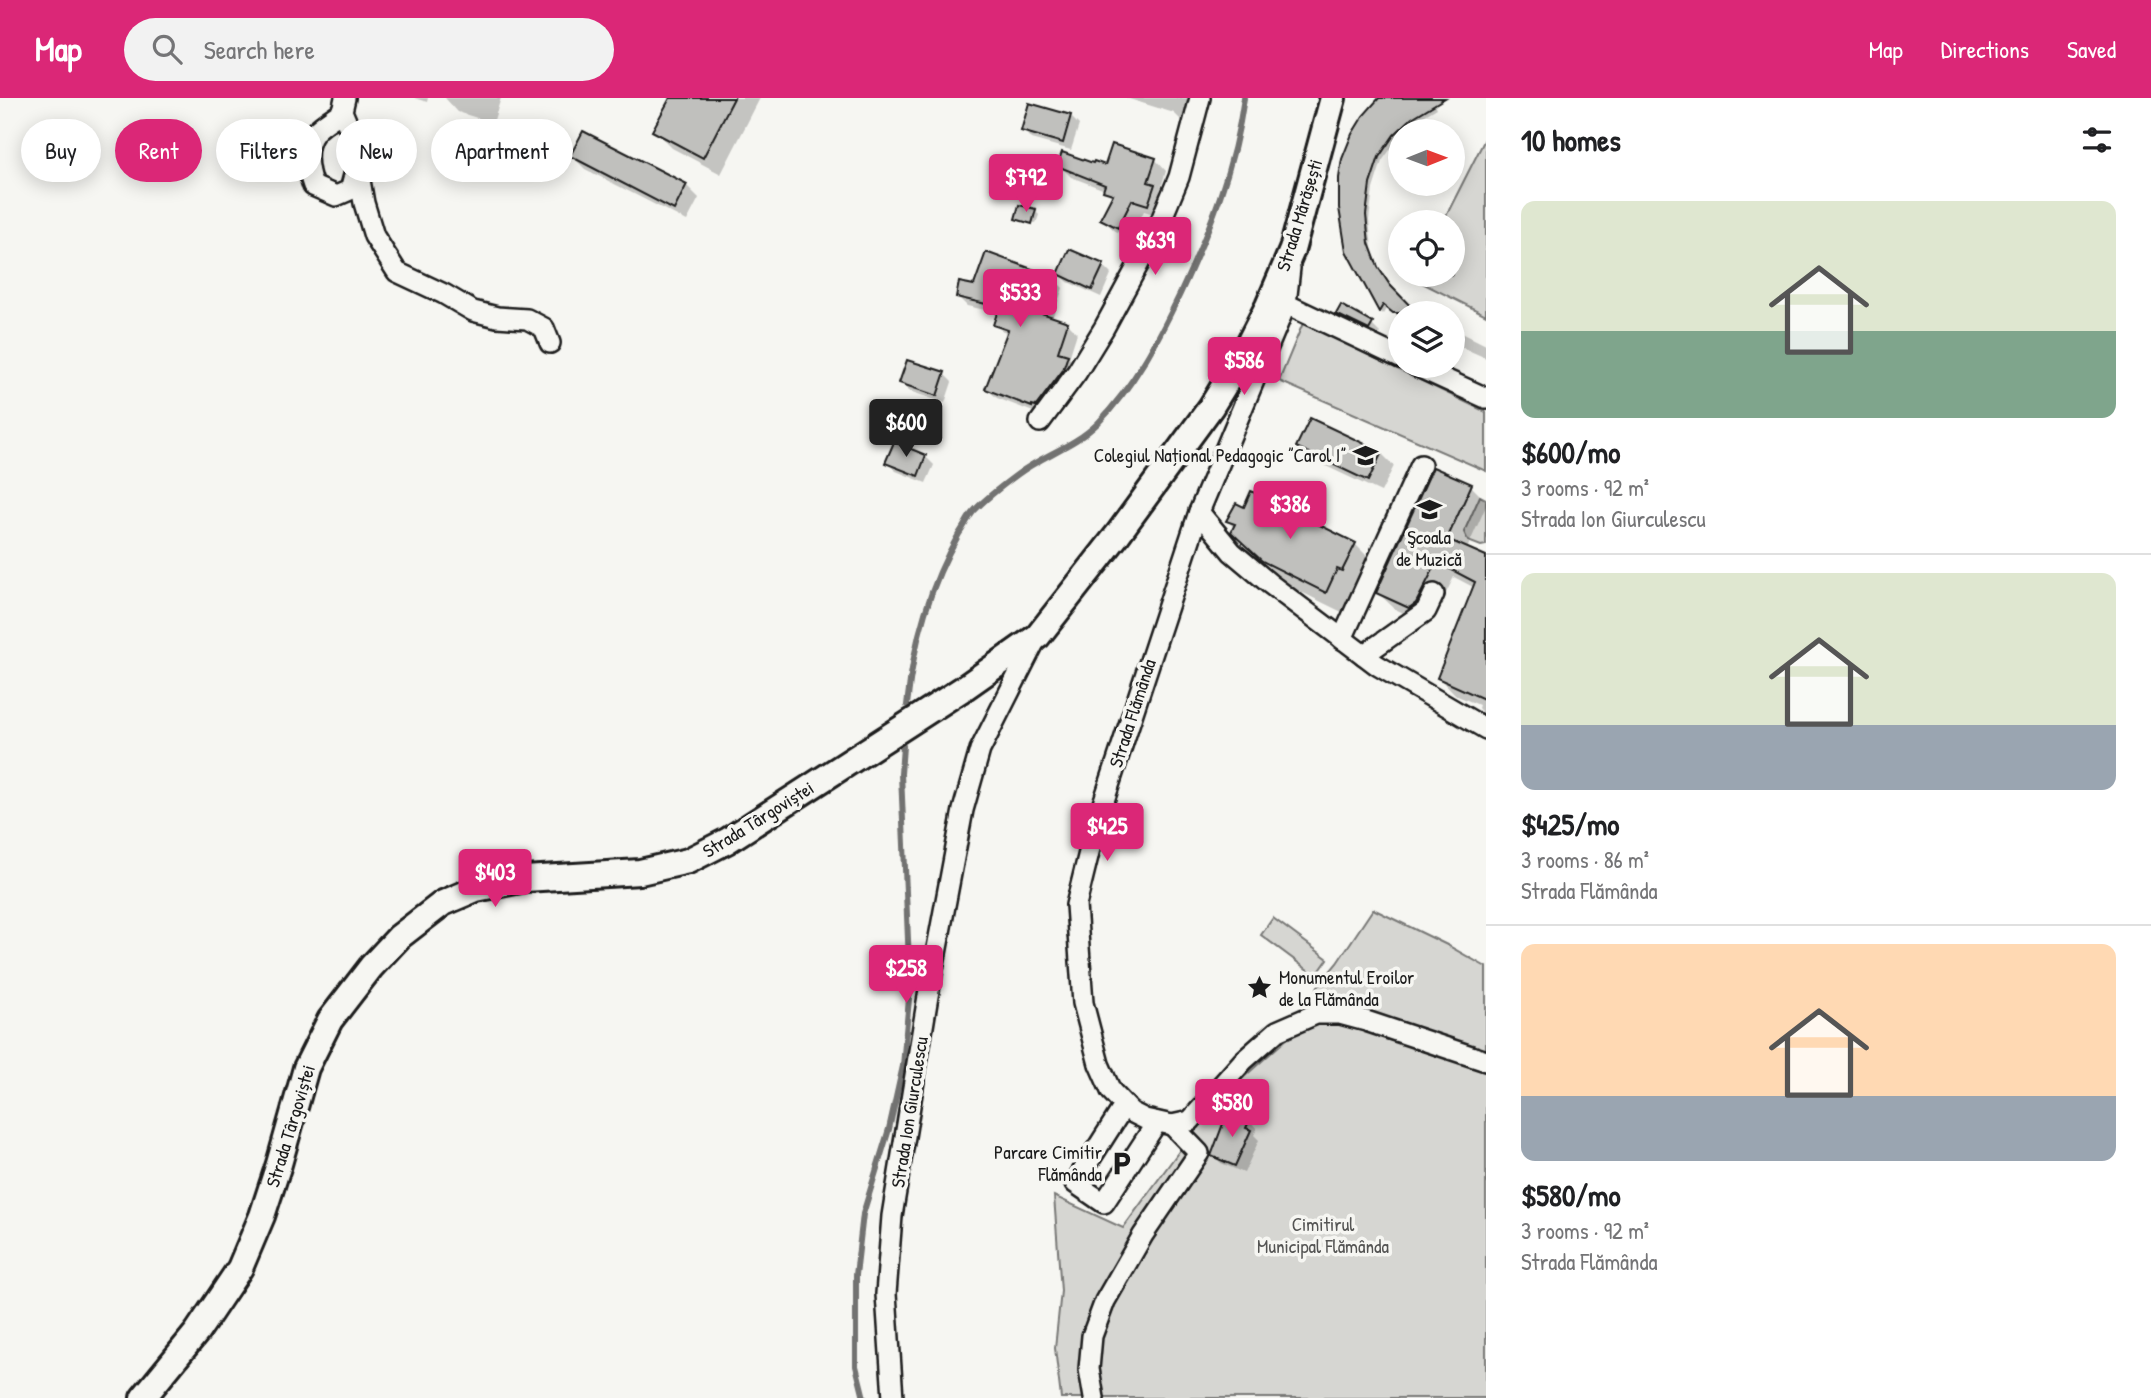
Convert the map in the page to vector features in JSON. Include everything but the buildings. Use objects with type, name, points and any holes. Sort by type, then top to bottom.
[{"type":"main road","name":"Strada Mărășești","points":[[1038,636],[1118,534],[1211,407],[1243,355],[1292,250],[1333,98]]},
{"type":"main road","name":"Strada Târgoviștei","points":[[143,1398],[197,1332],[240,1268],[262,1216],[306,1068],[330,1020],[399,937],[443,903],[476,889],[525,879],[640,872],[688,861],[727,841],[964,688],[1038,636]]},
{"type":"street","points":[[1040,422],[1077,372],[1104,328],[1157,230],[1179,177],[1200,98]]},
{"type":"street","points":[[344,105],[315,132],[308,151],[308,172],[313,186],[336,196],[350,190],[352,182]]},
{"type":"street","points":[[361,182],[374,236],[397,272],[444,294],[473,312],[527,319],[544,328],[550,343]]},
{"type":"street","name":"Strada Flămânda","points":[[1164,1123],[1145,1119],[1124,1106],[1111,1091],[1099,1064],[1083,1003],[1076,905],[1099,815],[1199,512],[1286,304],[1292,250]]},
{"type":"street","points":[[1286,304],[1388,353]]},
{"type":"street","points":[[1442,378],[1486,398]]},
{"type":"street","points":[[1342,639],[1421,465]]},
{"type":"street","points":[[1199,512],[1232,552],[1342,639],[1377,665],[1486,729]]},
{"type":"street","points":[[1364,655],[1426,611],[1434,594]]},
{"type":"street","name":"Strada Ion Giurculescu","points":[[893,1398],[886,1294],[892,1216],[962,810],[980,750],[1038,636]]},
{"type":"street","points":[[1124,1106],[1075,1183],[1104,1203],[1164,1123],[1190,1121],[1243,1061],[1277,1031],[1316,1014],[1340,1014],[1366,1021],[1486,1061]]},
{"type":"street","points":[[1094,1398],[1089,1369],[1092,1336],[1105,1301],[1143,1234],[1199,1153],[1164,1123]]},
{"type":"green space","points":[[1486,137],[1486,315],[1465,304],[1465,301],[1458,301],[1430,287],[1465,287],[1465,210],[1449,210],[1456,196],[1465,196],[1465,179]]},
{"type":"green space","points":[[1303,323],[1388,364],[1388,378],[1416,378],[1486,412],[1486,471],[1279,381]]},
{"type":"green space","points":[[1480,496],[1486,499],[1486,545],[1481,546],[1468,541],[1464,532]]},
{"type":"green space","name":"Cimitirul Municipal Flămânda","points":[[1373,909],[1486,967],[1486,1398],[1061,1398],[1055,1348],[1061,1291],[1054,1196],[1123,1228],[1182,1147],[1225,1094],[1290,1036],[1306,1015],[1318,986]]},
{"type":"green space","points":[[1273,918],[1328,959],[1316,976],[1261,935]]},
{"type":"waterway","points":[[907,705],[913,661],[931,595],[948,554],[971,514],[1018,474],[1079,438],[1098,423],[1123,394],[1154,345],[1180,294],[1211,222],[1234,149],[1244,98]]},
{"type":"waterway","points":[[864,1398],[856,1366],[856,1275],[863,1214],[889,1129],[903,1066],[910,987],[901,774],[903,746]]},
{"type":"place","name":"Colegiul Național Pedagogic ”Carol I”","points":[[1366,455]]},
{"type":"place","name":"Şcoala de Muzică","points":[[1429,509]]},
{"type":"place","name":"Monumentul Eroilor de la Flămânda","points":[[1259,988]]},
{"type":"place","name":"Parcare Cimitir Flămânda","points":[[1122,1163]]}]
